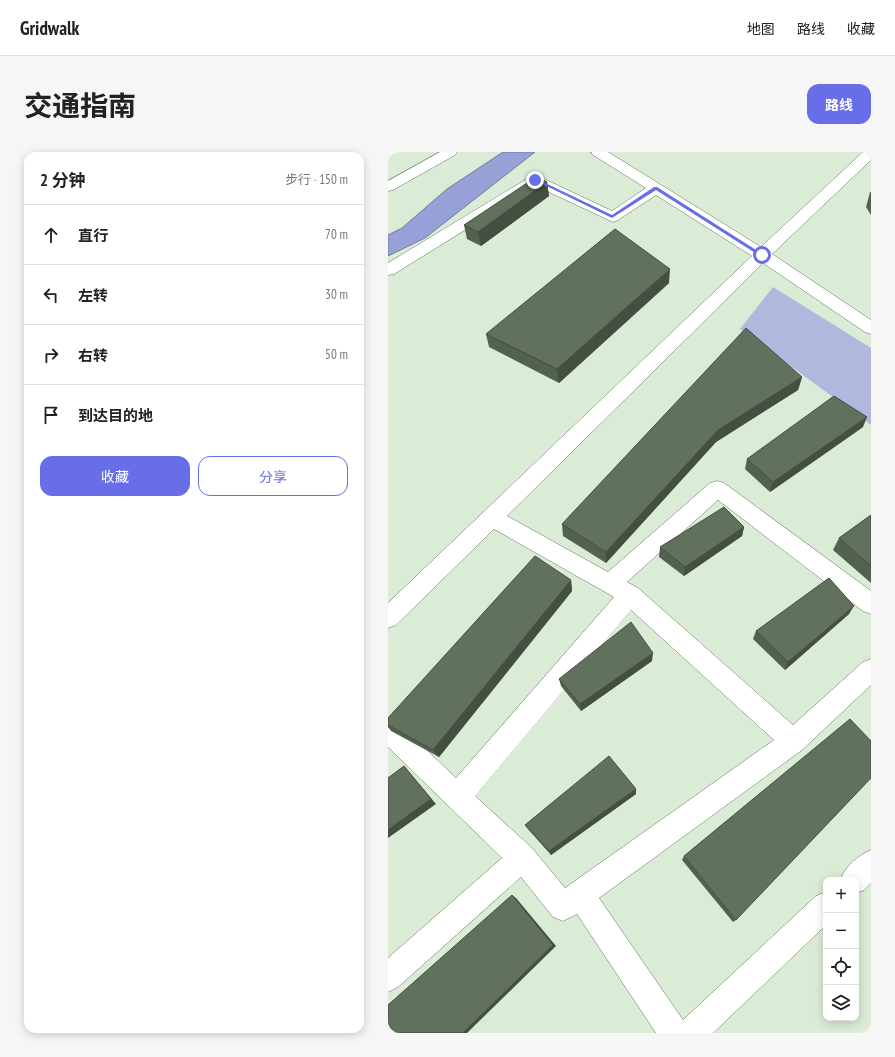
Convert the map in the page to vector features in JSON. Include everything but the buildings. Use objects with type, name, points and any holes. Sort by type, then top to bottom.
[{"type":"street","points":[[390,184],[450,152]]},
{"type":"street","points":[[598,152],[762,255],[871,328]]},
{"type":"street","points":[[388,618],[762,255],[871,152]]},
{"type":"street","points":[[388,270],[535,180],[612,216],[656,188]]},
{"type":"street","points":[[457,797],[620,589],[717,489],[871,604]]},
{"type":"street","points":[[491,517],[620,589],[793,741]]},
{"type":"street","points":[[388,730],[522,858],[563,907],[793,741],[871,670]]},
{"type":"street","points":[[388,977],[522,858]]},
{"type":"street","points":[[857,877],[871,864]]},
{"type":"street","points":[[580,895],[674,1033]]},
{"type":"street","points":[[691,1033],[823,909]]},
{"type":"shaded area","points":[[503,152],[535,152],[425,238],[388,256],[388,235],[402,228],[447,189]]},
{"type":"shaded area","points":[[773,287],[871,348],[871,425],[740,329]]},
{"type":"route","points":[[535,180],[612,216],[656,188],[762,255]]}]
